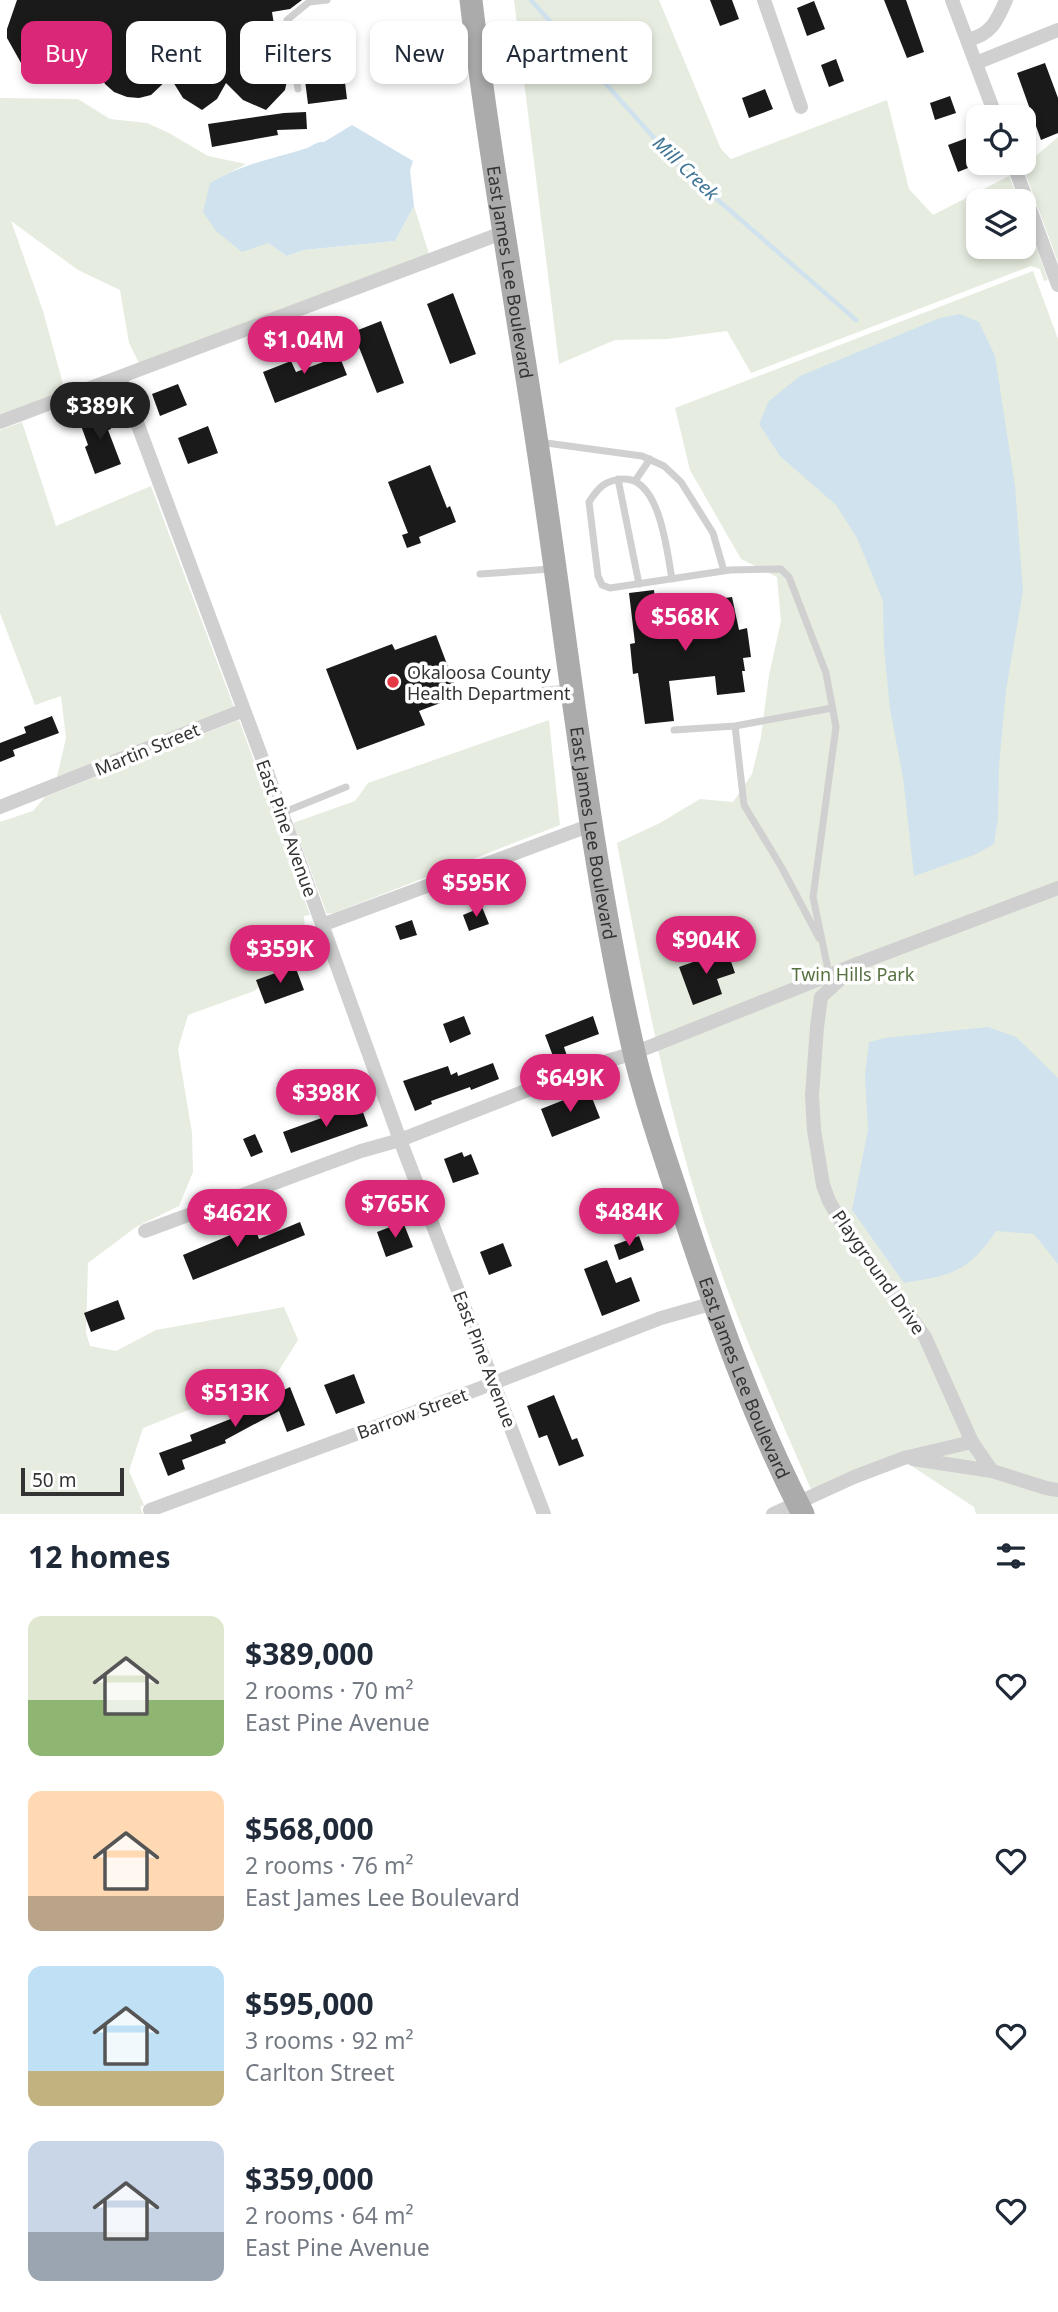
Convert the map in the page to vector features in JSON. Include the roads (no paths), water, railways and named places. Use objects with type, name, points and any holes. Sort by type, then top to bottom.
[{"type":"main road","name":"East James Lee Boulevard","points":[[471,0],[502,233],[537,442],[591,825],[634,1053],[671,1178],[714,1303],[770,1443],[800,1509]]},
{"type":"street","points":[[764,0],[801,107]]},
{"type":"street","points":[[952,0],[971,39],[976,63],[992,105]]},
{"type":"street","points":[[971,39],[994,27],[1006,0]]},
{"type":"street","points":[[976,63],[1058,30]]},
{"type":"street","points":[[1017,175],[1058,285]]},
{"type":"street","points":[[0,422],[502,233]]},
{"type":"street","name":"East Pine Avenue","points":[[120,377],[400,1140],[544,1514]]},
{"type":"street","name":"Martin Street","points":[[0,807],[244,710]]},
{"type":"street","points":[[322,925],[591,825]]},
{"type":"street","points":[[145,1231],[634,1053],[1058,888]]},
{"type":"street","name":"Playground Drive","points":[[857,964],[821,997],[812,1095],[814,1130],[823,1185],[846,1230],[925,1337],[972,1442],[992,1471]]},
{"type":"street","name":"Barrow Street","points":[[150,1510],[661,1318],[714,1303]]},
{"type":"street","points":[[774,1514],[800,1509],[854,1477],[904,1458],[972,1442]]},
{"type":"street","points":[[904,1458],[992,1471],[1058,1490]]},
{"type":"lane","points":[[298,89],[287,20],[301,4],[327,0]]},
{"type":"lane","points":[[537,442],[650,459],[664,466],[681,482],[713,533],[724,571]]},
{"type":"lane","points":[[635,481],[650,459]]},
{"type":"lane","points":[[672,579],[660,516],[641,485],[630,478],[612,480],[600,487],[589,502],[598,576],[602,585],[610,588],[639,584],[672,579],[724,571],[781,569],[789,577],[826,673],[836,727],[813,897],[830,975]]},
{"type":"lane","points":[[618,479],[639,584]]},
{"type":"lane","points":[[480,574],[555,569]]},
{"type":"lane","points":[[494,694],[573,688]]},
{"type":"lane","points":[[674,730],[735,726],[832,708]]},
{"type":"lane","points":[[735,726],[744,806],[782,868],[824,948]]},
{"type":"lane","points":[[281,813],[346,787]]},
{"type":"water","points":[[352,125],[413,161],[410,170],[414,206],[395,241],[304,250],[287,256],[268,243],[242,252],[216,231],[203,212],[210,183],[245,167],[324,142]]},
{"type":"water","points":[[960,314],[979,322],[995,356],[1015,486],[1023,591],[1006,690],[994,844],[974,855],[914,876],[903,777],[890,709],[883,601],[857,538],[836,505],[780,456],[759,424],[769,401],[800,376],[940,318]]},
{"type":"water","points":[[988,1027],[1016,1037],[1058,1078],[1058,1264],[1034,1234],[996,1231],[976,1256],[957,1270],[904,1283],[852,1210],[868,1130],[865,1075],[869,1042]]},
{"type":"waterway","name":"Mill Creek","points":[[531,0],[680,167],[856,320]]},
{"type":"place","name":"Okaloosa County Health Department","points":[[393,682]]},
{"type":"park label","name":"Twin Hills Park","points":[[853,974]]}]
